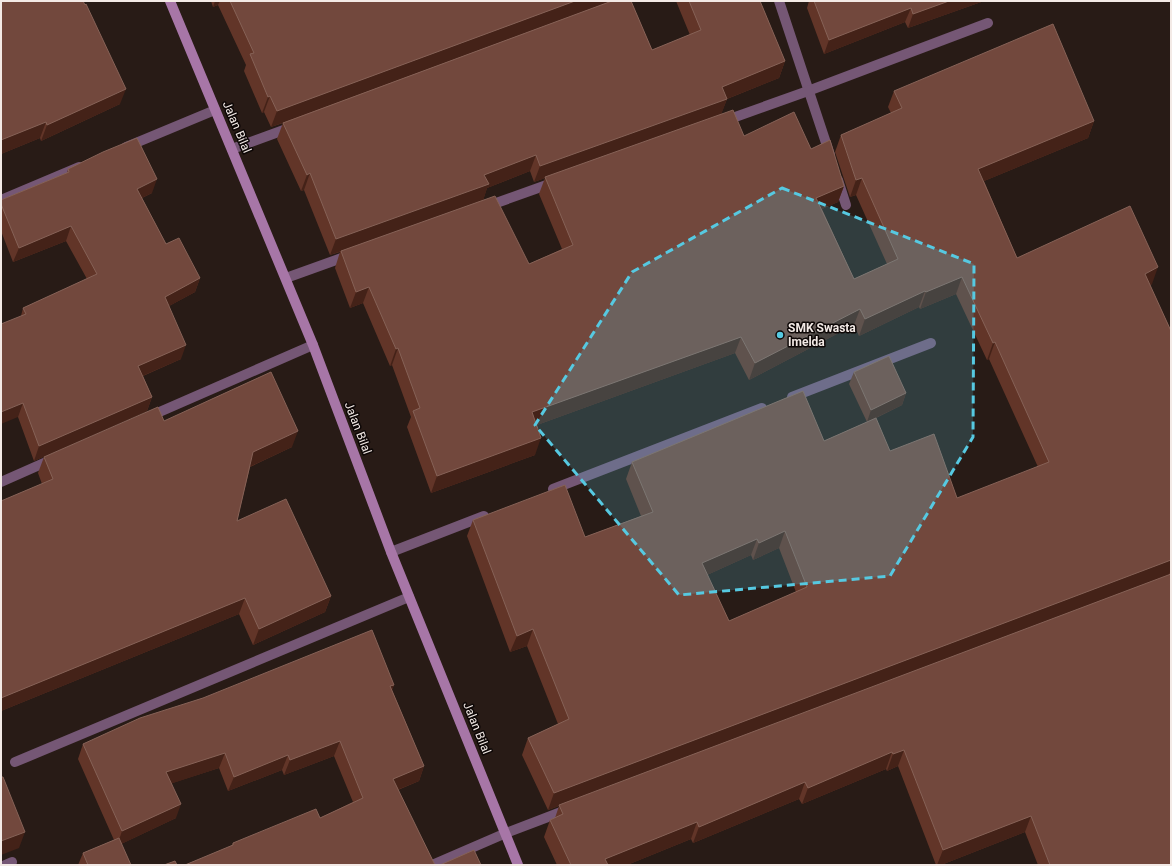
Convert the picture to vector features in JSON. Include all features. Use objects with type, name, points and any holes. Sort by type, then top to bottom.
[{"type":"main road","name":"Jalan Bilal","points":[[170,1],[313,345],[391,552],[518,865]]},
{"type":"street","points":[[779,1],[846,205]]},
{"type":"street","points":[[711,126],[988,23]]},
{"type":"street","points":[[115,152],[215,110]]},
{"type":"street","points":[[232,149],[299,125]]},
{"type":"street","points":[[1,200],[87,164]]},
{"type":"street","points":[[472,211],[562,179]]},
{"type":"street","points":[[286,278],[360,252]]},
{"type":"street","points":[[783,400],[930,343]]},
{"type":"street","points":[[139,421],[313,345]]},
{"type":"street","points":[[546,492],[768,406]]},
{"type":"street","points":[[1,482],[59,456]]},
{"type":"street","points":[[391,552],[494,512]]},
{"type":"street","points":[[15,762],[410,597]]},
{"type":"street","points":[[432,865],[506,833],[581,805]]},
{"type":"highlighted area","points":[[782,188],[974,264],[973,437],[890,576],[679,595],[535,425],[632,272]]},
{"type":"building","points":[[1,1],[83,1],[85,5],[86,4],[126,89],[47,125],[46,122],[1,140]]},
{"type":"building","points":[[230,1],[575,1],[277,111],[270,96],[268,97],[250,54],[254,53]]},
{"type":"building","points":[[612,1],[631,1],[652,50],[701,30],[689,1],[760,1],[785,61],[722,87],[727,99],[540,166],[536,155],[484,175],[489,184],[336,239],[310,173],[307,175],[283,123]]},
{"type":"building","points":[[814,1],[949,1],[913,14],[911,8],[829,40]]},
{"type":"building","points":[[1053,24],[1094,121],[978,169],[1017,258],[1130,206],[1158,267],[1145,274],[1171,331],[1171,560],[554,793],[528,738],[569,719],[533,629],[517,636],[473,520],[565,485],[585,537],[653,512],[632,462],[803,391],[824,441],[876,418],[890,451],[934,434],[957,498],[1049,462],[995,342],[993,343],[962,277],[926,292],[925,291],[865,319],[860,309],[755,363],[741,337],[532,412],[541,438],[437,476],[413,411],[420,408],[398,348],[396,349],[369,287],[356,292],[341,251],[495,196],[529,264],[573,245],[545,177],[733,110],[744,136],[794,112],[811,149],[830,140],[844,186],[816,198],[854,279],[898,259],[862,178],[856,180],[841,135],[902,108],[894,91]],"holes":[[[785,531],[807,587],[729,621],[702,563],[757,539],[759,543]]]},
{"type":"building","points":[[137,138],[157,179],[137,189],[166,244],[179,238],[200,278],[165,297],[186,345],[138,366],[152,397],[39,446],[23,403],[1,412],[1,324],[26,314],[23,308],[97,274],[71,226],[19,248],[1,204],[1,200],[69,172],[68,169]]},
{"type":"building","points":[[889,356],[906,393],[871,410],[854,372]]},
{"type":"building","points":[[271,372],[298,431],[253,452],[237,521],[286,499],[331,596],[259,629],[245,598],[1,698],[1,501],[53,479],[44,457],[158,407],[164,421]]},
{"type":"building","points":[[1171,574],[1171,865],[1050,865],[1031,816],[943,850],[904,750],[893,754],[892,752],[808,788],[805,782],[699,827],[697,822],[605,859],[608,865],[571,865],[550,820],[563,814],[559,805]]},
{"type":"building","points":[[372,630],[394,685],[390,686],[424,766],[393,779],[435,865],[185,865],[233,845],[233,843],[316,809],[320,818],[363,798],[340,741],[290,760],[288,755],[234,777],[225,753],[166,772],[181,804],[122,831],[83,744],[140,718],[203,698]]},
{"type":"building","points":[[1,777],[3,777],[25,832],[1,841]]},
{"type":"building","points":[[119,838],[131,865],[88,865],[83,853]]},
{"type":"building","points":[[474,850],[481,865],[440,865]]},
{"type":"building","points":[[175,861],[177,865],[164,865]]},
{"type":"place","name":"SMK Swasta Imelda","points":[[780,335]]}]
